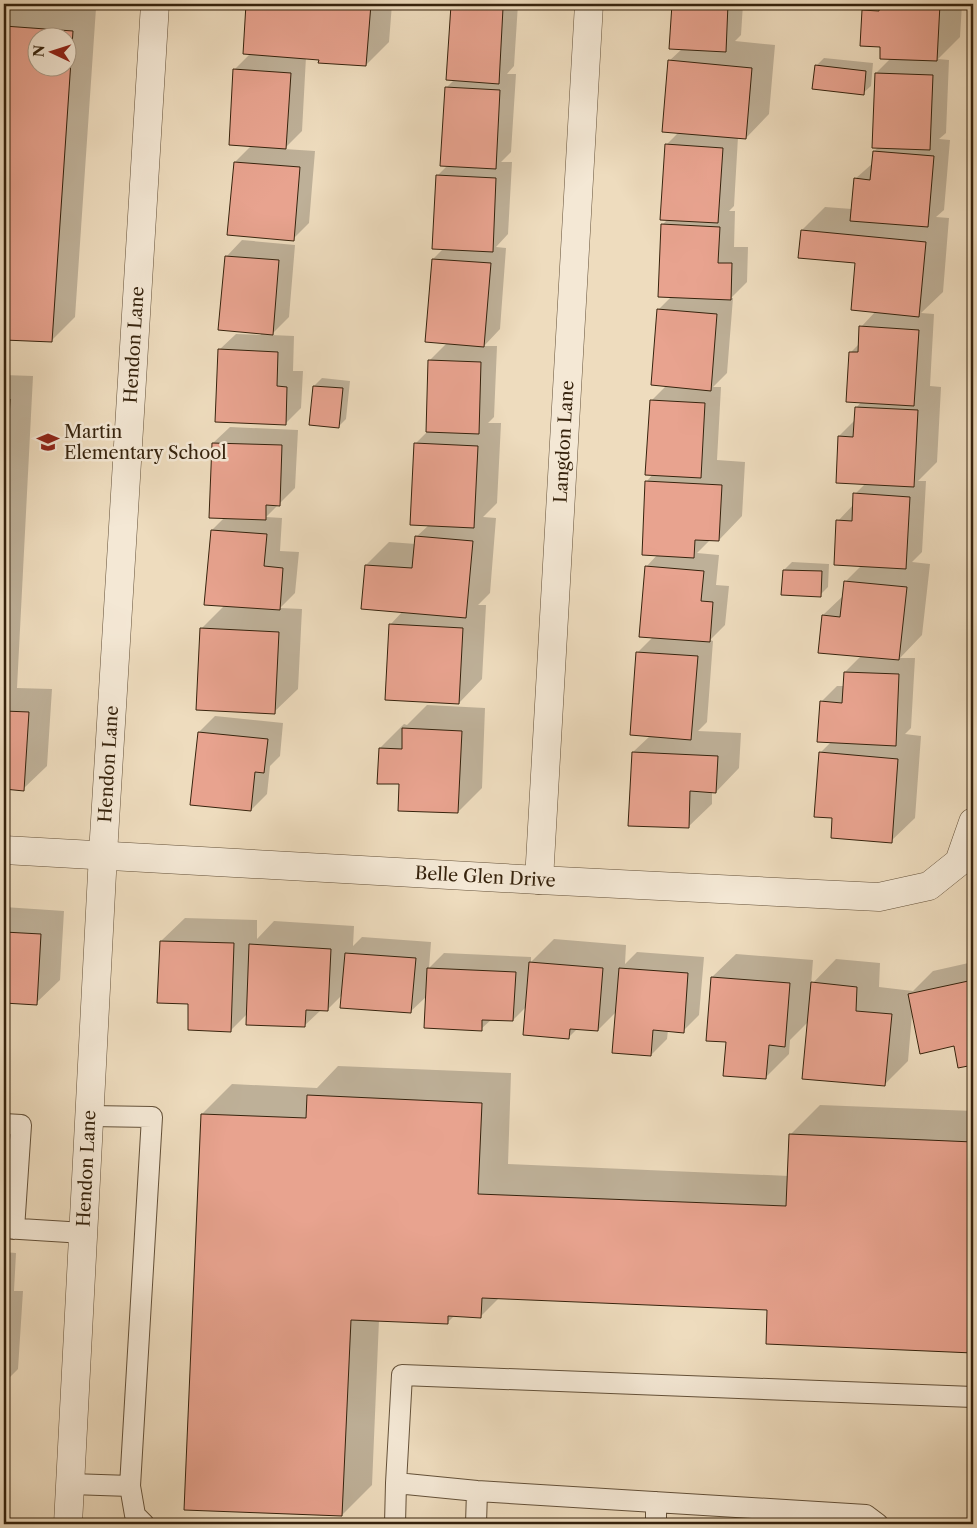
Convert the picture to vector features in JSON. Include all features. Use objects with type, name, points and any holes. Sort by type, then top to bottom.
[{"type":"street","name":"Hendon Lane","points":[[68,1524],[103,854],[155,4]]},
{"type":"street","name":"Langdon Lane","points":[[539,880],[589,4]]},
{"type":"street","name":"Belle Glen Drive","points":[[4,850],[879,897],[929,886],[959,862],[973,822]]},
{"type":"lane","points":[[90,1116],[152,1117],[130,1486],[135,1515],[144,1524]]},
{"type":"lane","points":[[4,1124],[21,1125],[9,1228],[84,1233]]},
{"type":"lane","points":[[395,1524],[402,1375],[973,1397]]},
{"type":"lane","points":[[396,1483],[477,1491],[866,1514],[878,1524]]},
{"type":"lane","points":[[70,1484],[130,1486]]},
{"type":"lane","points":[[476,1524],[477,1491]]},
{"type":"lane","points":[[656,1502],[656,1524]]},
{"type":"building","points":[[246,4],[371,4],[366,66],[318,63],[319,60],[243,54]]},
{"type":"building","points":[[672,4],[728,4],[726,52],[669,49]]},
{"type":"building","points":[[880,4],[940,4],[937,61],[880,59],[880,47],[860,46],[862,10],[879,11]]},
{"type":"building","points":[[451,5],[503,8],[499,84],[446,80]]},
{"type":"building","points":[[4,26],[32,28],[28,28],[28,78],[70,78],[52,342],[4,340]]},
{"type":"building","points":[[668,60],[752,68],[746,139],[662,132]]},
{"type":"building","points":[[815,65],[866,71],[864,95],[812,89]]},
{"type":"building","points":[[233,69],[291,73],[286,149],[229,145]]},
{"type":"building","points":[[875,73],[933,75],[930,150],[872,148]]},
{"type":"building","points":[[445,87],[500,90],[496,169],[440,166]]},
{"type":"building","points":[[665,144],[723,148],[718,223],[660,220]]},
{"type":"building","points":[[873,151],[934,156],[928,227],[850,221],[854,178],[870,180]]},
{"type":"building","points":[[234,162],[300,167],[294,241],[227,235]]},
{"type":"building","points":[[436,175],[496,178],[493,252],[432,249]]},
{"type":"building","points":[[661,224],[720,227],[718,263],[732,263],[731,300],[658,297]]},
{"type":"building","points":[[801,230],[926,242],[919,317],[851,310],[855,263],[798,258]]},
{"type":"building","points":[[225,256],[279,260],[273,335],[218,330]]},
{"type":"building","points":[[432,259],[491,263],[484,347],[425,342]]},
{"type":"building","points":[[657,309],[717,314],[711,391],[651,385]]},
{"type":"building","points":[[859,326],[919,330],[914,406],[846,402],[849,352],[858,352]]},
{"type":"building","points":[[218,349],[278,352],[277,386],[287,387],[286,425],[215,422]]},
{"type":"building","points":[[428,360],[481,362],[479,434],[426,432]]},
{"type":"building","points":[[313,386],[343,388],[339,428],[309,425]]},
{"type":"building","points":[[4,399],[10,399],[4,516]]},
{"type":"building","points":[[650,400],[705,403],[701,478],[645,475]]},
{"type":"building","points":[[855,407],[918,410],[914,487],[836,483],[838,436],[853,437]]},
{"type":"building","points":[[212,443],[282,445],[280,506],[266,505],[266,520],[209,518]]},
{"type":"building","points":[[414,443],[478,446],[474,528],[410,525]]},
{"type":"building","points":[[645,481],[722,485],[719,541],[695,540],[694,558],[642,555]]},
{"type":"building","points":[[853,493],[910,497],[906,569],[834,565],[836,520],[852,521]]},
{"type":"building","points":[[211,530],[267,534],[264,566],[283,568],[280,610],[204,605]]},
{"type":"building","points":[[415,536],[473,541],[466,618],[361,609],[365,565],[412,568]]},
{"type":"building","points":[[645,566],[704,571],[701,601],[713,602],[710,642],[639,637]]},
{"type":"building","points":[[783,570],[822,571],[821,597],[781,595]]},
{"type":"building","points":[[844,581],[907,587],[899,660],[818,653],[822,615],[840,617]]},
{"type":"building","points":[[389,624],[463,628],[459,704],[385,700]]},
{"type":"building","points":[[200,628],[279,632],[275,714],[196,710]]},
{"type":"building","points":[[636,652],[698,656],[691,740],[630,735]]},
{"type":"building","points":[[844,672],[899,674],[896,746],[817,742],[820,701],[842,703]]},
{"type":"building","points":[[4,711],[29,712],[24,791],[4,789]]},
{"type":"building","points":[[402,728],[462,731],[458,813],[398,811],[399,784],[377,784],[379,748],[402,749]]},
{"type":"building","points":[[198,732],[268,739],[264,773],[255,772],[251,811],[190,805]]},
{"type":"building","points":[[632,752],[718,756],[716,793],[690,791],[689,828],[628,826]]},
{"type":"building","points":[[819,752],[898,759],[892,843],[831,838],[832,818],[814,817]]},
{"type":"building","points":[[4,932],[41,934],[37,1005],[4,1003]]},
{"type":"building","points":[[160,941],[234,943],[231,1032],[188,1030],[188,1004],[157,1003]]},
{"type":"building","points":[[249,944],[331,949],[328,1011],[306,1010],[305,1027],[246,1025]]},
{"type":"building","points":[[345,953],[416,958],[411,1013],[340,1008]]},
{"type":"building","points":[[529,962],[603,968],[598,1031],[570,1029],[569,1039],[523,1035]]},
{"type":"building","points":[[427,968],[516,972],[513,1021],[482,1020],[482,1031],[424,1028]]},
{"type":"building","points":[[619,968],[688,973],[684,1033],[653,1030],[651,1056],[612,1053]]},
{"type":"building","points":[[711,977],[790,983],[785,1047],[769,1045],[766,1079],[723,1076],[726,1042],[706,1041]]},
{"type":"building","points":[[973,980],[973,1065],[958,1068],[954,1046],[920,1054],[908,994]]},
{"type":"building","points":[[811,982],[857,987],[856,1011],[892,1014],[885,1086],[802,1079]]},
{"type":"building","points":[[307,1095],[482,1103],[478,1194],[786,1206],[789,1134],[973,1142],[973,1353],[766,1344],[767,1310],[482,1298],[481,1318],[448,1316],[448,1324],[351,1320],[342,1516],[184,1510],[201,1114],[306,1118]]},
{"type":"place","name":"Martin Elementary School","points":[[48,442]]}]
